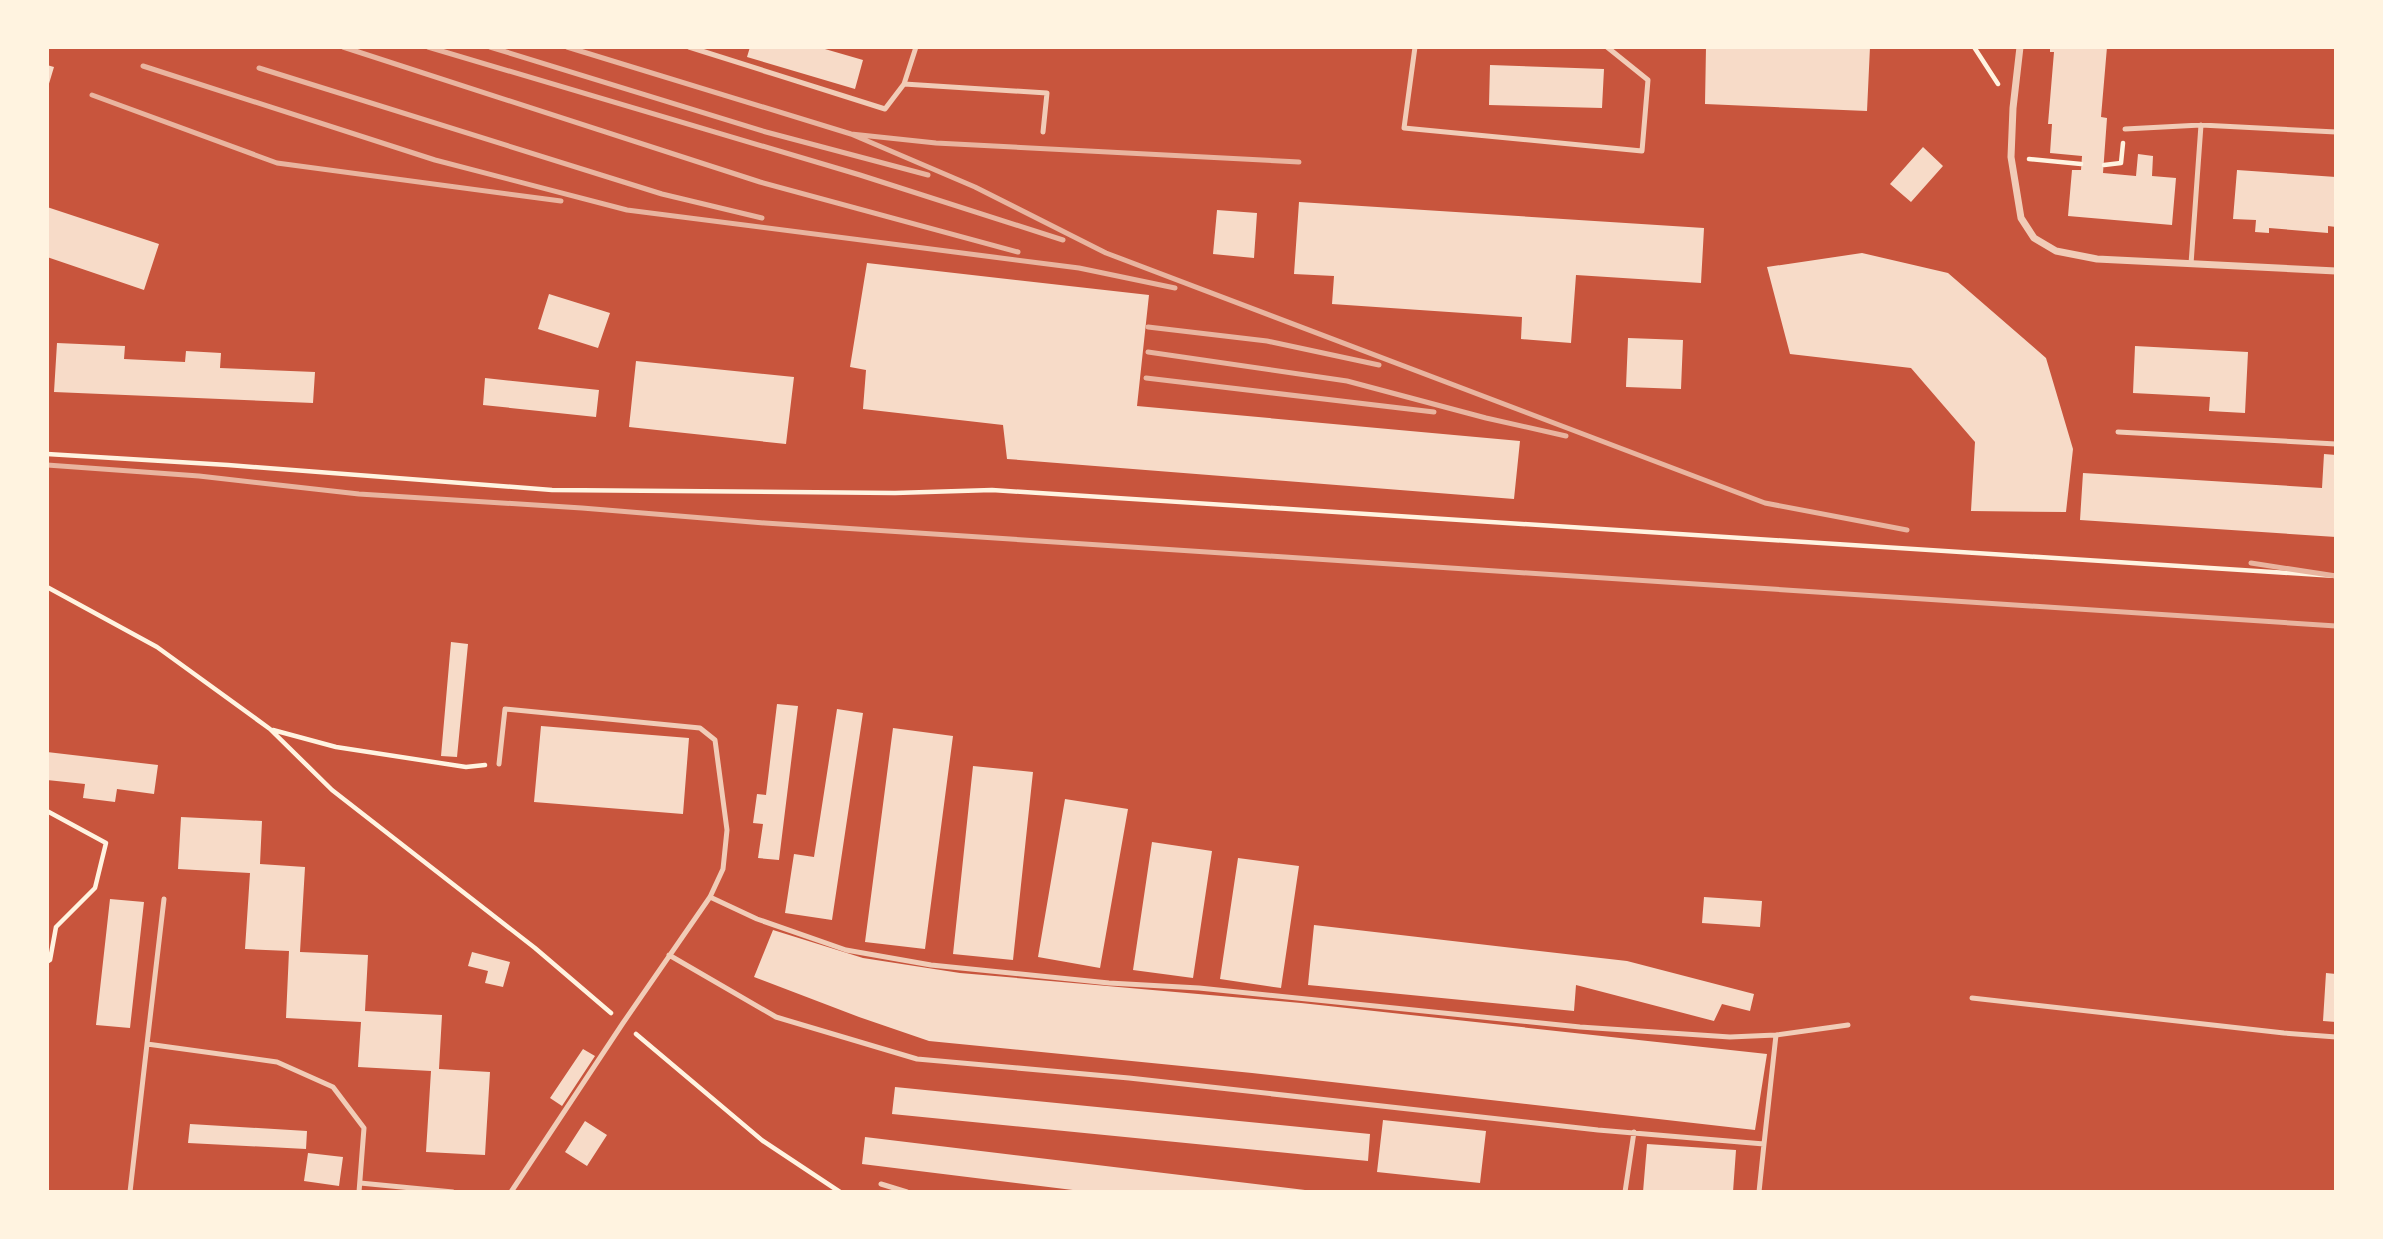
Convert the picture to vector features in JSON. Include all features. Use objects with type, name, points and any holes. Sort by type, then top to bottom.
[{"type":"street","points":[[2020,47],[2011,157],[2021,218],[2034,238],[2056,251],[2097,259],[2336,271]]},
{"type":"lane","points":[[689,47],[885,109],[904,84],[916,47]]},
{"type":"lane","points":[[1415,47],[1404,128],[1642,151],[1648,80],[1607,47]]},
{"type":"lane","points":[[904,84],[1047,93],[1043,132]]},
{"type":"lane","points":[[2191,264],[2201,125]]},
{"type":"lane","points":[[2125,129],[2201,125],[2336,132]]},
{"type":"lane","points":[[2119,432],[2336,444]]},
{"type":"lane","points":[[499,764],[505,709],[700,728],[715,740],[727,830],[723,869],[710,897],[511,1192]]},
{"type":"lane","points":[[710,897],[757,919],[846,950],[931,965],[1109,983],[1199,988],[1580,1027],[1730,1037],[1776,1035],[1848,1025]]},
{"type":"lane","points":[[130,1192],[164,899]]},
{"type":"lane","points":[[669,955],[776,1017],[917,1059],[1129,1078],[1598,1130],[1764,1144]]},
{"type":"lane","points":[[1972,998],[2336,1037]]},
{"type":"lane","points":[[1759,1192],[1776,1035]]},
{"type":"lane","points":[[147,1044],[277,1062],[333,1087],[364,1128],[359,1192]]},
{"type":"lane","points":[[1625,1192],[1634,1132]]},
{"type":"lane","points":[[360,1183],[453,1192]]},
{"type":"lane","points":[[881,1184],[907,1192]]},
{"type":"path","points":[[1974,47],[2013,108]]},
{"type":"path","points":[[2104,165],[2121,163],[2125,129]]},
{"type":"path","points":[[2011,157],[2081,164]]},
{"type":"path","points":[[47,454],[552,490],[895,493],[992,490],[2336,576]]},
{"type":"path","points":[[47,587],[157,647],[270,729],[332,790],[535,948],[763,1142],[840,1192]]},
{"type":"path","points":[[270,729],[335,747],[466,767],[499,764]]},
{"type":"path","points":[[47,811],[106,843],[95,888],[55,927],[50,960],[47,962]]},
{"type":"building","points":[[750,47],[818,47],[863,60],[855,89],[747,57]]},
{"type":"building","points":[[1706,47],[1870,47],[1867,111],[1705,104]]},
{"type":"building","points":[[2050,47],[2107,47],[2101,117],[2107,118],[2103,173],[2136,176],[2138,154],[2153,156],[2152,176],[2176,178],[2172,225],[2068,216],[2072,170],[2081,170],[2082,156],[2050,153],[2052,124],[2048,124],[2054,52],[2050,52]]},
{"type":"building","points":[[47,65],[54,67],[48,87],[47,87]]},
{"type":"building","points":[[1490,65],[1604,69],[1602,108],[1489,105]]},
{"type":"building","points":[[1923,147],[1943,166],[1911,202],[1890,184]]},
{"type":"building","points":[[2237,170],[2336,177],[2336,227],[2328,226],[2328,233],[2269,228],[2269,233],[2255,232],[2256,220],[2233,219]]},
{"type":"building","points":[[1299,202],[1704,228],[1701,283],[1576,275],[1571,343],[1521,339],[1522,317],[1332,304],[1334,276],[1294,274]]},
{"type":"building","points":[[47,207],[159,244],[144,290],[47,257]]},
{"type":"building","points":[[1217,210],[1257,213],[1254,258],[1213,254]]},
{"type":"building","points":[[1862,253],[1948,273],[2046,358],[2073,449],[2066,512],[1971,511],[1975,442],[1911,368],[1790,354],[1767,267]]},
{"type":"building","points":[[867,263],[1149,295],[1137,406],[1520,441],[1514,499],[1007,459],[1003,425],[863,409],[866,370],[850,367]]},
{"type":"building","points":[[549,294],[610,313],[598,348],[538,329]]},
{"type":"building","points":[[1628,338],[1683,340],[1681,389],[1626,387]]},
{"type":"building","points":[[57,343],[125,346],[124,359],[185,362],[186,351],[221,353],[220,368],[315,372],[313,403],[54,392]]},
{"type":"building","points":[[2135,346],[2248,352],[2245,413],[2209,411],[2210,397],[2133,393]]},
{"type":"building","points":[[636,361],[794,377],[786,444],[629,427]]},
{"type":"building","points":[[485,378],[599,390],[596,417],[483,405]]},
{"type":"building","points":[[2324,454],[2336,455],[2336,537],[2080,520],[2083,473],[2322,488]]},
{"type":"building","points":[[451,642],[468,644],[457,757],[441,756]]},
{"type":"building","points":[[777,704],[798,706],[779,860],[758,858],[763,824],[753,823],[757,794],[766,795]]},
{"type":"building","points":[[837,709],[863,713],[832,920],[785,913],[794,854],[814,857]]},
{"type":"building","points":[[541,726],[689,738],[683,814],[534,802]]},
{"type":"building","points":[[893,728],[953,736],[925,949],[865,942]]},
{"type":"building","points":[[47,752],[158,765],[154,794],[117,789],[115,802],[83,798],[85,784],[47,780]]},
{"type":"building","points":[[973,766],[1033,772],[1013,960],[953,954]]},
{"type":"building","points":[[1065,799],[1128,809],[1100,968],[1038,957]]},
{"type":"building","points":[[181,817],[262,821],[260,864],[305,867],[300,952],[368,955],[365,1011],[442,1015],[439,1069],[490,1072],[485,1155],[426,1152],[431,1071],[358,1067],[361,1022],[286,1018],[289,951],[245,949],[250,873],[178,869]]},
{"type":"building","points":[[1152,842],[1212,851],[1193,978],[1133,970]]},
{"type":"building","points":[[1238,858],[1299,866],[1281,988],[1220,979]]},
{"type":"building","points":[[1704,897],[1762,901],[1760,927],[1702,923]]},
{"type":"building","points":[[110,899],[144,902],[130,1028],[96,1025]]},
{"type":"building","points":[[1314,925],[1627,961],[1754,994],[1750,1011],[1722,1004],[1714,1021],[1576,985],[1574,1011],[1308,985]]},
{"type":"building","points":[[773,930],[863,958],[960,973],[1301,1003],[1767,1054],[1755,1130],[1252,1073],[929,1041],[754,977]]},
{"type":"building","points":[[472,952],[510,962],[503,987],[485,983],[488,971],[468,966]]},
{"type":"building","points":[[2326,973],[2336,974],[2336,1022],[2323,1021]]},
{"type":"building","points":[[583,1049],[595,1056],[562,1106],[550,1098]]},
{"type":"building","points":[[895,1087],[1370,1134],[1368,1161],[892,1114]]},
{"type":"building","points":[[1383,1120],[1486,1131],[1480,1183],[1377,1172]]},
{"type":"building","points":[[585,1121],[607,1135],[587,1166],[565,1152]]},
{"type":"building","points":[[190,1124],[307,1131],[306,1149],[188,1143]]},
{"type":"building","points":[[865,1137],[1305,1192],[1089,1192],[862,1164]]},
{"type":"building","points":[[1647,1144],[1736,1150],[1733,1192],[1643,1192]]},
{"type":"building","points":[[308,1153],[343,1157],[339,1186],[304,1181]]},
{"type":"railway","points":[[343,47],[760,182],[1018,252]]},
{"type":"railway","points":[[428,47],[860,175],[1063,240]]},
{"type":"railway","points":[[490,47],[766,132],[928,175]]},
{"type":"railway","points":[[567,47],[851,134],[936,143],[1299,162]]},
{"type":"railway","points":[[143,66],[435,160],[627,210],[1079,268],[1175,288]]},
{"type":"railway","points":[[259,68],[662,194],[762,218]]},
{"type":"railway","points":[[92,95],[277,163],[561,201]]},
{"type":"railway","points":[[851,134],[975,187],[1106,253],[1765,503],[1907,530]]},
{"type":"railway","points":[[1148,327],[1267,341],[1379,365]]},
{"type":"railway","points":[[1148,352],[1347,381],[1566,436]]},
{"type":"railway","points":[[1146,378],[1434,412]]},
{"type":"railway","points":[[47,465],[199,476],[359,494],[765,523],[2336,626]]},
{"type":"railway","points":[[2251,563],[2336,576]]}]
